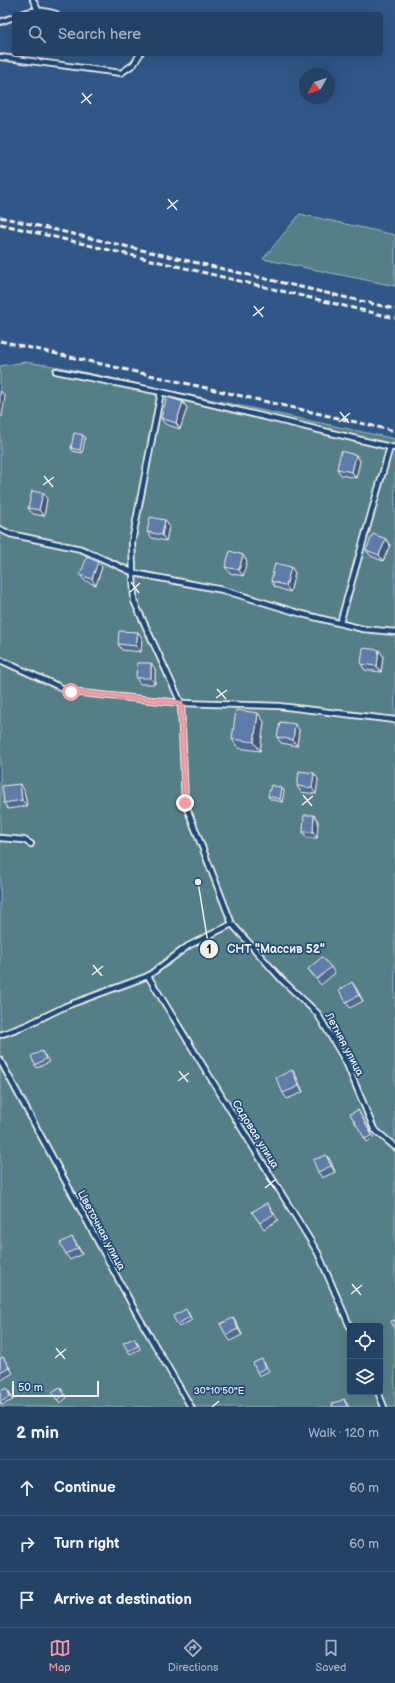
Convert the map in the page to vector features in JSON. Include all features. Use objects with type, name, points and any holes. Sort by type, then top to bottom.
[{"type":"lane","points":[[34,0],[38,10]]},
{"type":"lane","points":[[30,12],[38,10],[50,12]]},
{"type":"lane","points":[[0,22],[12,18]]},
{"type":"lane","points":[[0,57],[122,73],[134,64],[139,56]]},
{"type":"lane","points":[[56,370],[161,392],[392,447],[340,623]]},
{"type":"lane","points":[[0,1034],[27,1025],[66,1006],[148,976],[188,946],[232,924],[185,803],[181,703],[134,601],[132,542],[161,392]]},
{"type":"lane","points":[[0,529],[10,534],[81,549],[134,573],[223,590],[302,614],[340,623],[363,628],[395,632]]},
{"type":"lane","points":[[0,660],[71,692],[181,703],[279,706],[395,720]]},
{"type":"lane","points":[[0,838],[24,840],[31,844]]},
{"type":"lane","name":"Летняя улица","points":[[232,924],[282,980],[317,1013],[346,1062],[374,1128],[395,1147]]},
{"type":"lane","name":"Садовая улица","points":[[148,976],[318,1253],[348,1323]]},
{"type":"lane","name":"Цветочная улица","points":[[0,1060],[137,1314],[191,1407]]},
{"type":"lane","points":[[379,1395],[384,1407]]},
{"type":"green space","points":[[300,214],[395,235],[395,286],[263,259]]},
{"type":"green space","points":[[25,362],[60,367],[395,439],[395,1407],[0,1407],[0,366]]},
{"type":"building","points":[[167,397],[183,402],[176,423],[161,418]]},
{"type":"building","points":[[74,433],[83,435],[80,450],[71,448]]},
{"type":"building","points":[[341,451],[356,455],[352,472],[337,469]]},
{"type":"building","points":[[32,491],[43,493],[39,510],[28,508]]},
{"type":"building","points":[[150,517],[165,520],[162,535],[147,532]]},
{"type":"building","points":[[373,534],[386,539],[379,555],[366,550]]},
{"type":"building","points":[[230,551],[243,555],[239,570],[225,567]]},
{"type":"building","points":[[87,557],[98,562],[92,579],[80,575]]},
{"type":"building","points":[[275,563],[291,567],[286,586],[271,581]]},
{"type":"building","points":[[119,631],[138,632],[136,646],[118,644]]},
{"type":"building","points":[[363,648],[379,650],[377,666],[361,664]]},
{"type":"building","points":[[137,663],[151,663],[151,678],[136,678]]},
{"type":"building","points":[[236,710],[258,713],[254,742],[232,739]]},
{"type":"building","points":[[280,722],[295,724],[293,740],[277,737]]},
{"type":"building","points":[[299,771],[314,773],[312,788],[297,786]]},
{"type":"building","points":[[20,784],[22,800],[4,803],[2,786]]},
{"type":"building","points":[[271,785],[282,788],[280,799],[268,796]]},
{"type":"building","points":[[304,815],[314,815],[313,832],[303,832]]},
{"type":"building","points":[[322,957],[331,967],[317,979],[308,969]]},
{"type":"building","points":[[352,982],[359,995],[346,1002],[339,990]]},
{"type":"building","points":[[42,1051],[46,1059],[35,1065],[31,1056]]},
{"type":"building","points":[[292,1070],[299,1086],[283,1093],[276,1078]]},
{"type":"building","points":[[358,1110],[372,1135],[365,1139],[350,1114]]},
{"type":"building","points":[[326,1155],[331,1166],[318,1172],[313,1160]]},
{"type":"building","points":[[267,1203],[274,1214],[260,1223],[252,1212]]},
{"type":"building","points":[[72,1237],[78,1248],[66,1254],[60,1243]]},
{"type":"building","points":[[186,1309],[190,1317],[177,1324],[173,1316]]},
{"type":"building","points":[[233,1318],[238,1329],[226,1335],[220,1324]]},
{"type":"building","points":[[395,1320],[395,1331],[391,1321]]},
{"type":"building","points":[[134,1338],[138,1346],[128,1351],[123,1343]]},
{"type":"building","points":[[3,1357],[9,1367],[0,1372],[0,1359]]},
{"type":"building","points":[[262,1359],[266,1368],[257,1372],[253,1363]]},
{"type":"building","points":[[60,1387],[65,1395],[57,1400],[52,1392]]},
{"type":"building","points":[[7,1388],[10,1397],[0,1402],[0,1391]]},
{"type":"building","points":[[344,1399],[347,1407],[333,1407],[332,1404]]},
{"type":"railway","points":[[0,217],[395,309]]},
{"type":"railway","points":[[0,224],[395,318]]},
{"type":"railway","points":[[0,341],[395,431]]},
{"type":"place","name":"СНТ \"Массив 52\"","points":[[198,882]]},
{"type":"route","points":[[71,692],[181,703],[185,803]]}]
